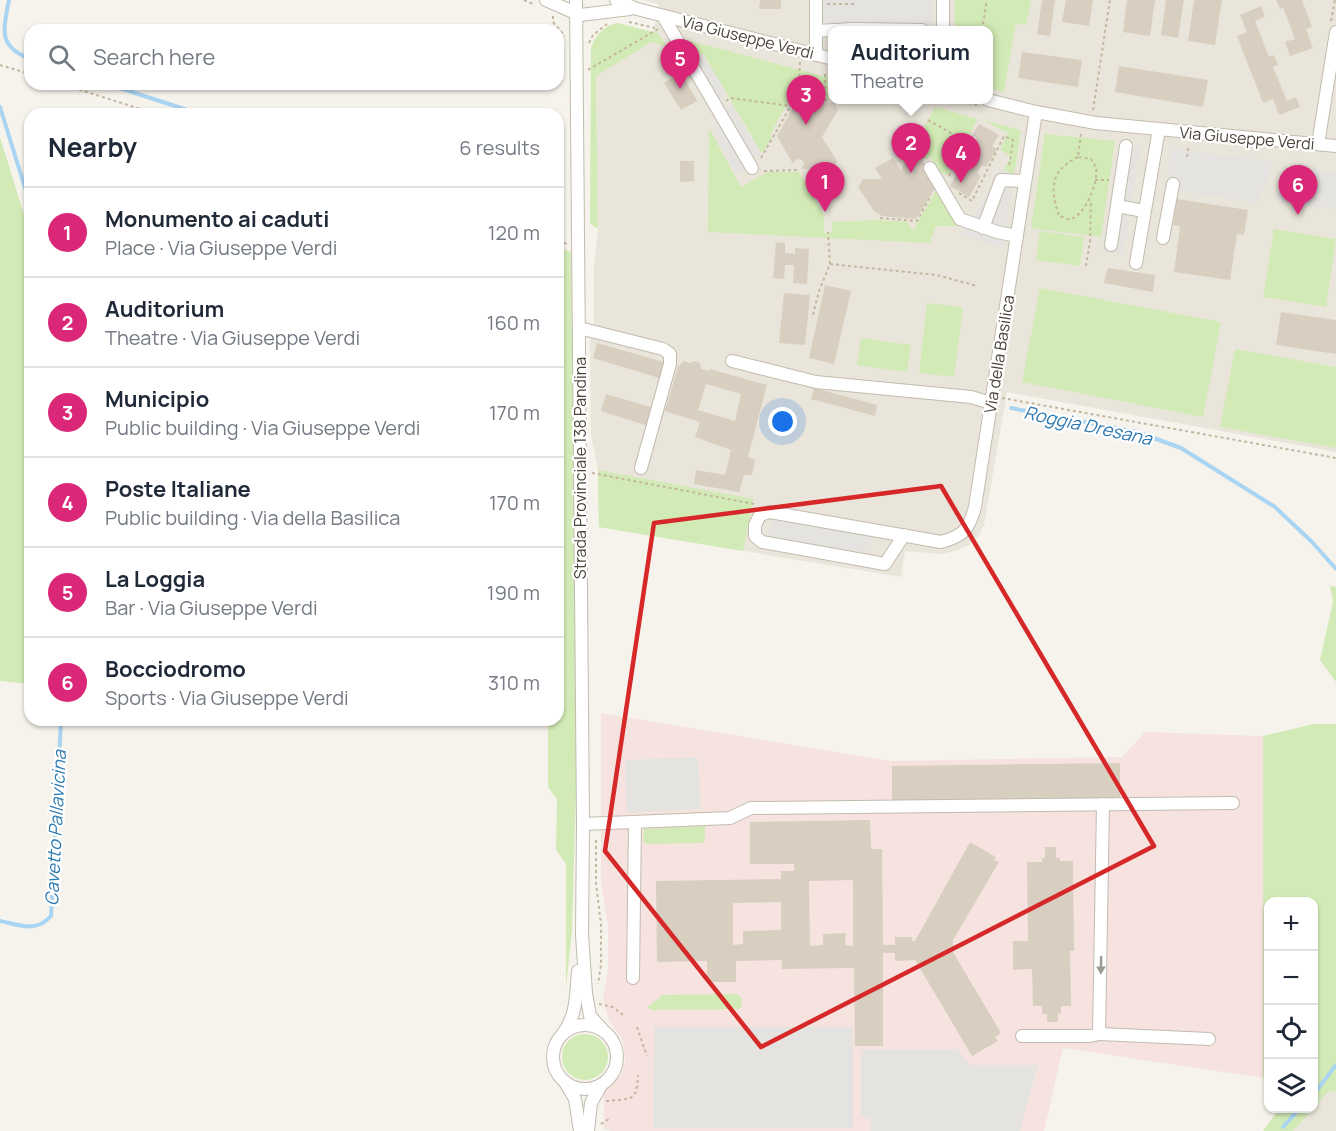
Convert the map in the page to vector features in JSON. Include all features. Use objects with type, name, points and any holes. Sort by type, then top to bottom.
[{"type":"street","points":[[546,0],[576,14],[588,15],[621,8],[638,9]]},
{"type":"street","name":"Strada Provinciale 138 Pandina","points":[[576,0],[582,935],[588,1008],[593,1021],[601,1028]]},
{"type":"street","points":[[616,0],[638,9]]},
{"type":"street","points":[[943,26],[944,0]]},
{"type":"street","points":[[816,54],[819,2]]},
{"type":"street","name":"Via Giuseppe Verdi","points":[[638,9],[828,58]]},
{"type":"street","name":"Via Giuseppe Verdi","points":[[663,16],[752,168]]},
{"type":"street","points":[[816,31],[828,31]]},
{"type":"street","points":[[1318,144],[1333,31]]},
{"type":"street","name":"Via Giuseppe Verdi","points":[[993,100],[1036,112],[1091,122],[1336,146]]},
{"type":"street","name":"Via della Basilica","points":[[770,512],[941,542],[957,538],[970,523],[975,507],[1036,112]]},
{"type":"street","name":"Via Giuseppe Verdi","points":[[1136,263],[1158,129]]},
{"type":"street","points":[[1112,244],[1126,146]]},
{"type":"street","points":[[930,168],[944,184],[960,219],[983,228],[1017,236]]},
{"type":"street","points":[[983,228],[1001,180],[1025,181]]},
{"type":"street","points":[[1163,238],[1173,184]]},
{"type":"street","points":[[1117,206],[1144,211]]},
{"type":"street","points":[[579,328],[663,349],[670,354],[670,364],[641,468]]},
{"type":"street","points":[[732,361],[816,382],[992,399]]},
{"type":"street","points":[[770,512],[760,515],[755,525],[755,536],[762,542],[885,564],[904,536]]},
{"type":"street","points":[[583,824],[730,818],[751,808],[1233,803]]},
{"type":"street","points":[[1099,1034],[1103,804]]},
{"type":"street","points":[[633,978],[635,822]]},
{"type":"street","name":"Strada Provinciale 138 Pandina","points":[[561,1035],[574,1011],[582,935]]},
{"type":"street","points":[[580,1131],[575,1100],[556,1070],[553,1058],[555,1046],[561,1035],[578,1025],[601,1028],[613,1040],[618,1055],[614,1072],[596,1091],[590,1106],[594,1125]]},
{"type":"street","points":[[1022,1036],[1099,1034],[1209,1039]]},
{"type":"street","points":[[564,1081],[581,1089],[601,1085]]},
{"type":"path","points":[[983,26],[986,0]]},
{"type":"path","points":[[1091,122],[1110,0]]},
{"type":"path","points":[[1333,31],[1335,0]]},
{"type":"path","points":[[819,2],[854,4]]},
{"type":"path","points":[[588,70],[658,29],[620,19]]},
{"type":"path","points":[[589,50],[593,35],[610,21]]},
{"type":"path","points":[[798,101],[801,57]]},
{"type":"path","points":[[0,65],[24,72]]},
{"type":"path","points":[[825,74],[825,101]]},
{"type":"path","points":[[81,90],[137,108]]},
{"type":"path","points":[[716,107],[730,98],[791,105]]},
{"type":"path","points":[[800,170],[758,171],[752,168],[766,152],[793,102],[828,101]]},
{"type":"path","points":[[880,218],[917,221],[934,190],[944,184],[966,141],[928,120]]},
{"type":"path","points":[[1078,157],[1081,134]]},
{"type":"path","points":[[956,192],[972,201],[1004,136],[1013,140],[1007,180]]},
{"type":"path","points":[[1187,157],[1188,148]]},
{"type":"path","points":[[1086,266],[1090,242],[1091,198],[1096,169],[1091,159],[1078,157],[1057,174],[1053,197],[1059,216],[1067,219],[1074,218],[1091,198]]},
{"type":"path","points":[[813,315],[819,291],[830,264],[828,232]]},
{"type":"path","points":[[830,264],[937,274],[977,286]]},
{"type":"path","points":[[992,399],[1336,458]]},
{"type":"path","points":[[580,465],[590,473],[753,504],[770,512]]},
{"type":"path","points":[[638,1028],[647,1056]]},
{"type":"path","points":[[601,1103],[634,1097],[638,1090],[638,1075]]},
{"type":"path","points":[[594,1125],[609,1119]]},
{"type":"highlighted area","points":[[941,486],[1154,846],[761,1047],[605,851],[654,523]]},
{"type":"shaded area","points":[[643,0],[1336,0],[1336,452],[1007,392],[984,525],[979,535],[969,545],[956,551],[940,554],[905,551],[901,577],[599,527],[598,470],[591,435],[590,336],[594,325],[594,267],[598,228],[596,75],[651,42],[659,4]]},
{"type":"shaded area","points":[[820,0],[932,0],[932,26],[828,26],[828,31],[819,34]]},
{"type":"shaded area","points":[[702,54],[727,96],[719,101],[695,58]]},
{"type":"shaded area","points":[[731,105],[761,154],[759,157],[751,155],[724,110]]},
{"type":"shaded area","points":[[720,125],[744,169],[736,173],[712,129]]},
{"type":"shaded area","points":[[1119,144],[1140,146],[1124,254],[1102,253]]},
{"type":"shaded area","points":[[1171,149],[1274,161],[1259,203],[1166,189]]},
{"type":"shaded area","points":[[1284,166],[1336,172],[1336,209],[1276,202]]},
{"type":"shaded area","points":[[1000,168],[1014,175],[1002,248],[962,235],[967,218],[973,220]]},
{"type":"shaded area","points":[[774,520],[875,537],[862,552],[767,536]]},
{"type":"shaded area","points":[[601,713],[891,761],[1122,757],[1145,732],[1263,736],[1263,1078],[1063,1048],[1044,1131],[612,1131],[604,1129],[604,1091],[620,1077],[625,1062],[623,1040],[609,1021],[603,998],[608,969],[608,926],[601,883]]},
{"type":"shaded area","points":[[698,757],[701,809],[627,813],[625,760]]},
{"type":"shaded area","points":[[654,1027],[853,1027],[853,1128],[653,1128]]},
{"type":"shaded area","points":[[957,1049],[970,1065],[1038,1065],[1020,1131],[871,1131],[871,1120],[861,1117],[861,1050]]},
{"type":"shaded area","points":[[1329,1091],[1336,1092],[1336,1131],[1293,1131],[1309,1113],[1318,1113],[1318,1103]]},
{"type":"green space","points":[[955,0],[1031,0],[1026,25],[1016,24],[1004,92],[993,89],[993,26],[955,26]]},
{"type":"green space","points":[[618,23],[657,33],[665,46],[651,42],[596,76],[598,228],[590,223],[591,49],[594,40],[601,32]]},
{"type":"green space","points":[[687,40],[828,78],[828,99],[789,100],[770,135],[772,137],[764,151],[761,152],[703,53],[694,57],[685,42]]},
{"type":"green space","points":[[935,107],[978,119],[947,175],[939,172],[930,157],[926,159],[916,143]]},
{"type":"green space","points":[[983,120],[1021,130],[1014,175],[1004,170],[1011,156],[1000,150],[1008,133]]},
{"type":"green space","points":[[709,128],[741,187],[768,172],[799,172],[824,216],[824,233],[832,232],[832,222],[878,220],[907,222],[913,231],[935,192],[958,226],[936,226],[930,243],[708,232]]},
{"type":"green space","points":[[1045,134],[1115,141],[1101,237],[1031,228]]},
{"type":"green space","points":[[0,137],[24,215],[24,683],[0,681]]},
{"type":"green space","points":[[1274,229],[1336,239],[1326,307],[1263,297]]},
{"type":"green space","points":[[1040,231],[1084,237],[1080,266],[1036,260]]},
{"type":"green space","points":[[564,249],[571,252],[577,753],[572,931],[566,986],[566,864],[556,850],[557,799],[548,787],[548,726],[564,726]]},
{"type":"green space","points":[[1040,288],[1221,322],[1203,417],[1022,382]]},
{"type":"green space","points":[[927,303],[963,307],[954,377],[919,373]]},
{"type":"green space","points":[[861,338],[911,345],[907,372],[857,365]]},
{"type":"green space","points":[[1235,349],[1336,367],[1336,448],[1220,427]]},
{"type":"green space","points":[[598,470],[753,499],[743,551],[599,527]]},
{"type":"green space","points":[[1330,586],[1336,587],[1336,682],[1320,660],[1333,602]]},
{"type":"green space","points":[[1314,724],[1336,724],[1336,1092],[1329,1091],[1318,1103],[1318,897],[1264,897],[1263,1078],[1263,736]]},
{"type":"green space","points":[[705,826],[703,843],[647,844],[643,841],[644,829]]},
{"type":"green space","points":[[737,994],[741,997],[742,1005],[739,1009],[652,1010],[647,1007],[663,995]]},
{"type":"green space","points":[[585,1034],[601,1041],[608,1057],[601,1073],[585,1080],[569,1073],[562,1057],[569,1041]]},
{"type":"green space","points":[[1276,1113],[1309,1113],[1293,1131],[1263,1131]]},
{"type":"building","points":[[760,0],[781,0],[781,9],[759,9]]},
{"type":"building","points":[[1042,0],[1055,0],[1050,36],[1037,34]]},
{"type":"building","points":[[1066,0],[1093,0],[1089,26],[1062,22]]},
{"type":"building","points":[[1127,0],[1155,0],[1150,36],[1123,32]]},
{"type":"building","points":[[1166,0],[1184,0],[1178,38],[1161,35]]},
{"type":"building","points":[[1194,0],[1222,0],[1215,45],[1188,41]]},
{"type":"building","points":[[1276,0],[1302,0],[1312,27],[1306,29],[1313,48],[1290,56],[1285,42],[1295,39],[1283,7],[1280,9]]},
{"type":"building","points":[[1261,6],[1265,17],[1255,21],[1269,57],[1274,55],[1278,65],[1273,67],[1287,101],[1296,97],[1300,107],[1279,115],[1273,99],[1263,103],[1237,36],[1247,32],[1240,15]]},
{"type":"building","points":[[1022,52],[1082,60],[1078,87],[1018,78]]},
{"type":"building","points":[[1119,66],[1208,80],[1203,107],[1115,92]]},
{"type":"building","points":[[681,73],[697,101],[681,110],[664,83]]},
{"type":"building","points":[[800,103],[835,104],[838,110],[822,137],[837,161],[834,168],[801,169],[804,164],[802,160],[796,159],[793,164],[777,136],[793,108],[798,113],[803,109]]},
{"type":"building","points":[[979,124],[999,135],[992,146],[997,149],[986,167],[982,165],[977,173],[981,176],[969,197],[950,186],[961,166],[956,163],[962,152],[968,155],[977,138],[972,135]]},
{"type":"building","points":[[909,152],[918,152],[936,186],[916,219],[882,216],[874,211],[858,187],[863,179],[882,179],[875,168],[893,158],[901,171]]},
{"type":"building","points":[[680,161],[694,161],[694,181],[680,182]]},
{"type":"building","points":[[1177,199],[1248,210],[1244,235],[1237,234],[1230,280],[1174,272],[1180,226],[1173,225]]},
{"type":"building","points":[[776,242],[785,243],[785,253],[795,254],[795,248],[809,249],[807,284],[793,283],[794,265],[785,265],[784,279],[773,278]]},
{"type":"building","points":[[1108,268],[1155,275],[1153,292],[1104,283]]},
{"type":"building","points":[[825,285],[851,291],[834,364],[809,358]]},
{"type":"building","points":[[784,293],[810,295],[805,345],[779,343]]},
{"type":"building","points":[[1281,312],[1336,320],[1336,354],[1276,345]]},
{"type":"building","points":[[597,343],[664,362],[659,378],[593,358]]},
{"type":"building","points":[[684,361],[690,363],[696,361],[700,363],[701,369],[709,371],[710,369],[767,385],[748,457],[755,460],[752,475],[744,475],[739,492],[694,484],[696,470],[725,475],[731,450],[695,437],[700,422],[665,411],[678,367]],"holes":[[[706,384],[741,394],[735,421],[698,410]]]},
{"type":"building","points":[[814,388],[877,405],[875,416],[811,399]]},
{"type":"building","points":[[606,394],[654,408],[648,426],[601,411]]},
{"type":"building","points":[[1120,763],[1120,801],[892,803],[892,766]]},
{"type":"building","points":[[870,820],[871,849],[882,849],[883,945],[895,945],[895,937],[912,937],[912,941],[915,941],[970,842],[996,857],[994,860],[999,862],[953,940],[953,952],[1001,1033],[995,1037],[998,1041],[972,1056],[915,960],[895,961],[895,953],[883,953],[883,1046],[855,1046],[854,968],[782,969],[782,960],[736,961],[736,982],[707,982],[707,961],[657,962],[656,881],[781,879],[781,871],[794,871],[794,864],[750,864],[750,822]],"holes":[[[853,880],[853,946],[845,945],[846,933],[823,934],[823,945],[810,946],[809,881]],[[781,902],[781,930],[743,931],[743,944],[733,945],[733,903]]]},
{"type":"building","points":[[1045,847],[1056,847],[1056,858],[1060,858],[1060,861],[1073,861],[1074,951],[1070,951],[1071,1006],[1061,1006],[1058,1022],[1047,1022],[1047,1014],[1042,1014],[1042,1006],[1033,1006],[1032,969],[1013,970],[1013,941],[1028,941],[1027,862],[1042,862],[1042,858],[1045,858]]},
{"type":"waterway","name":"Roggia Dresana","points":[[9,0],[5,22],[6,38],[13,50],[24,56]]},
{"type":"waterway","name":"Roggia Dresana","points":[[126,90],[181,108]]},
{"type":"waterway","name":"Cavetto Pallavicina","points":[[0,107],[24,184]]},
{"type":"waterway","name":"Roggia Dresana","points":[[1011,408],[1137,432],[1181,448],[1275,507],[1312,542],[1336,569]]},
{"type":"waterway","name":"Cavetto Pallavicina","points":[[0,921],[21,926],[34,926],[40,925],[51,916],[61,726]]},
{"type":"waterway","name":"Roggia Dresana","points":[[1318,1089],[1336,1065]]},
{"type":"waterway","name":"Roggia Dresana","points":[[1283,1127],[1296,1113]]},
{"type":"place","name":"La Loggia","points":[[680,89]]},
{"type":"place","name":"Municipio","points":[[806,125]]},
{"type":"place","name":"Auditorium","points":[[911,173]]},
{"type":"place","name":"Poste Italiane","points":[[961,183]]},
{"type":"place","name":"Monumento ai caduti","points":[[825,212]]},
{"type":"place","name":"Bocciodromo","points":[[1298,215]]}]
